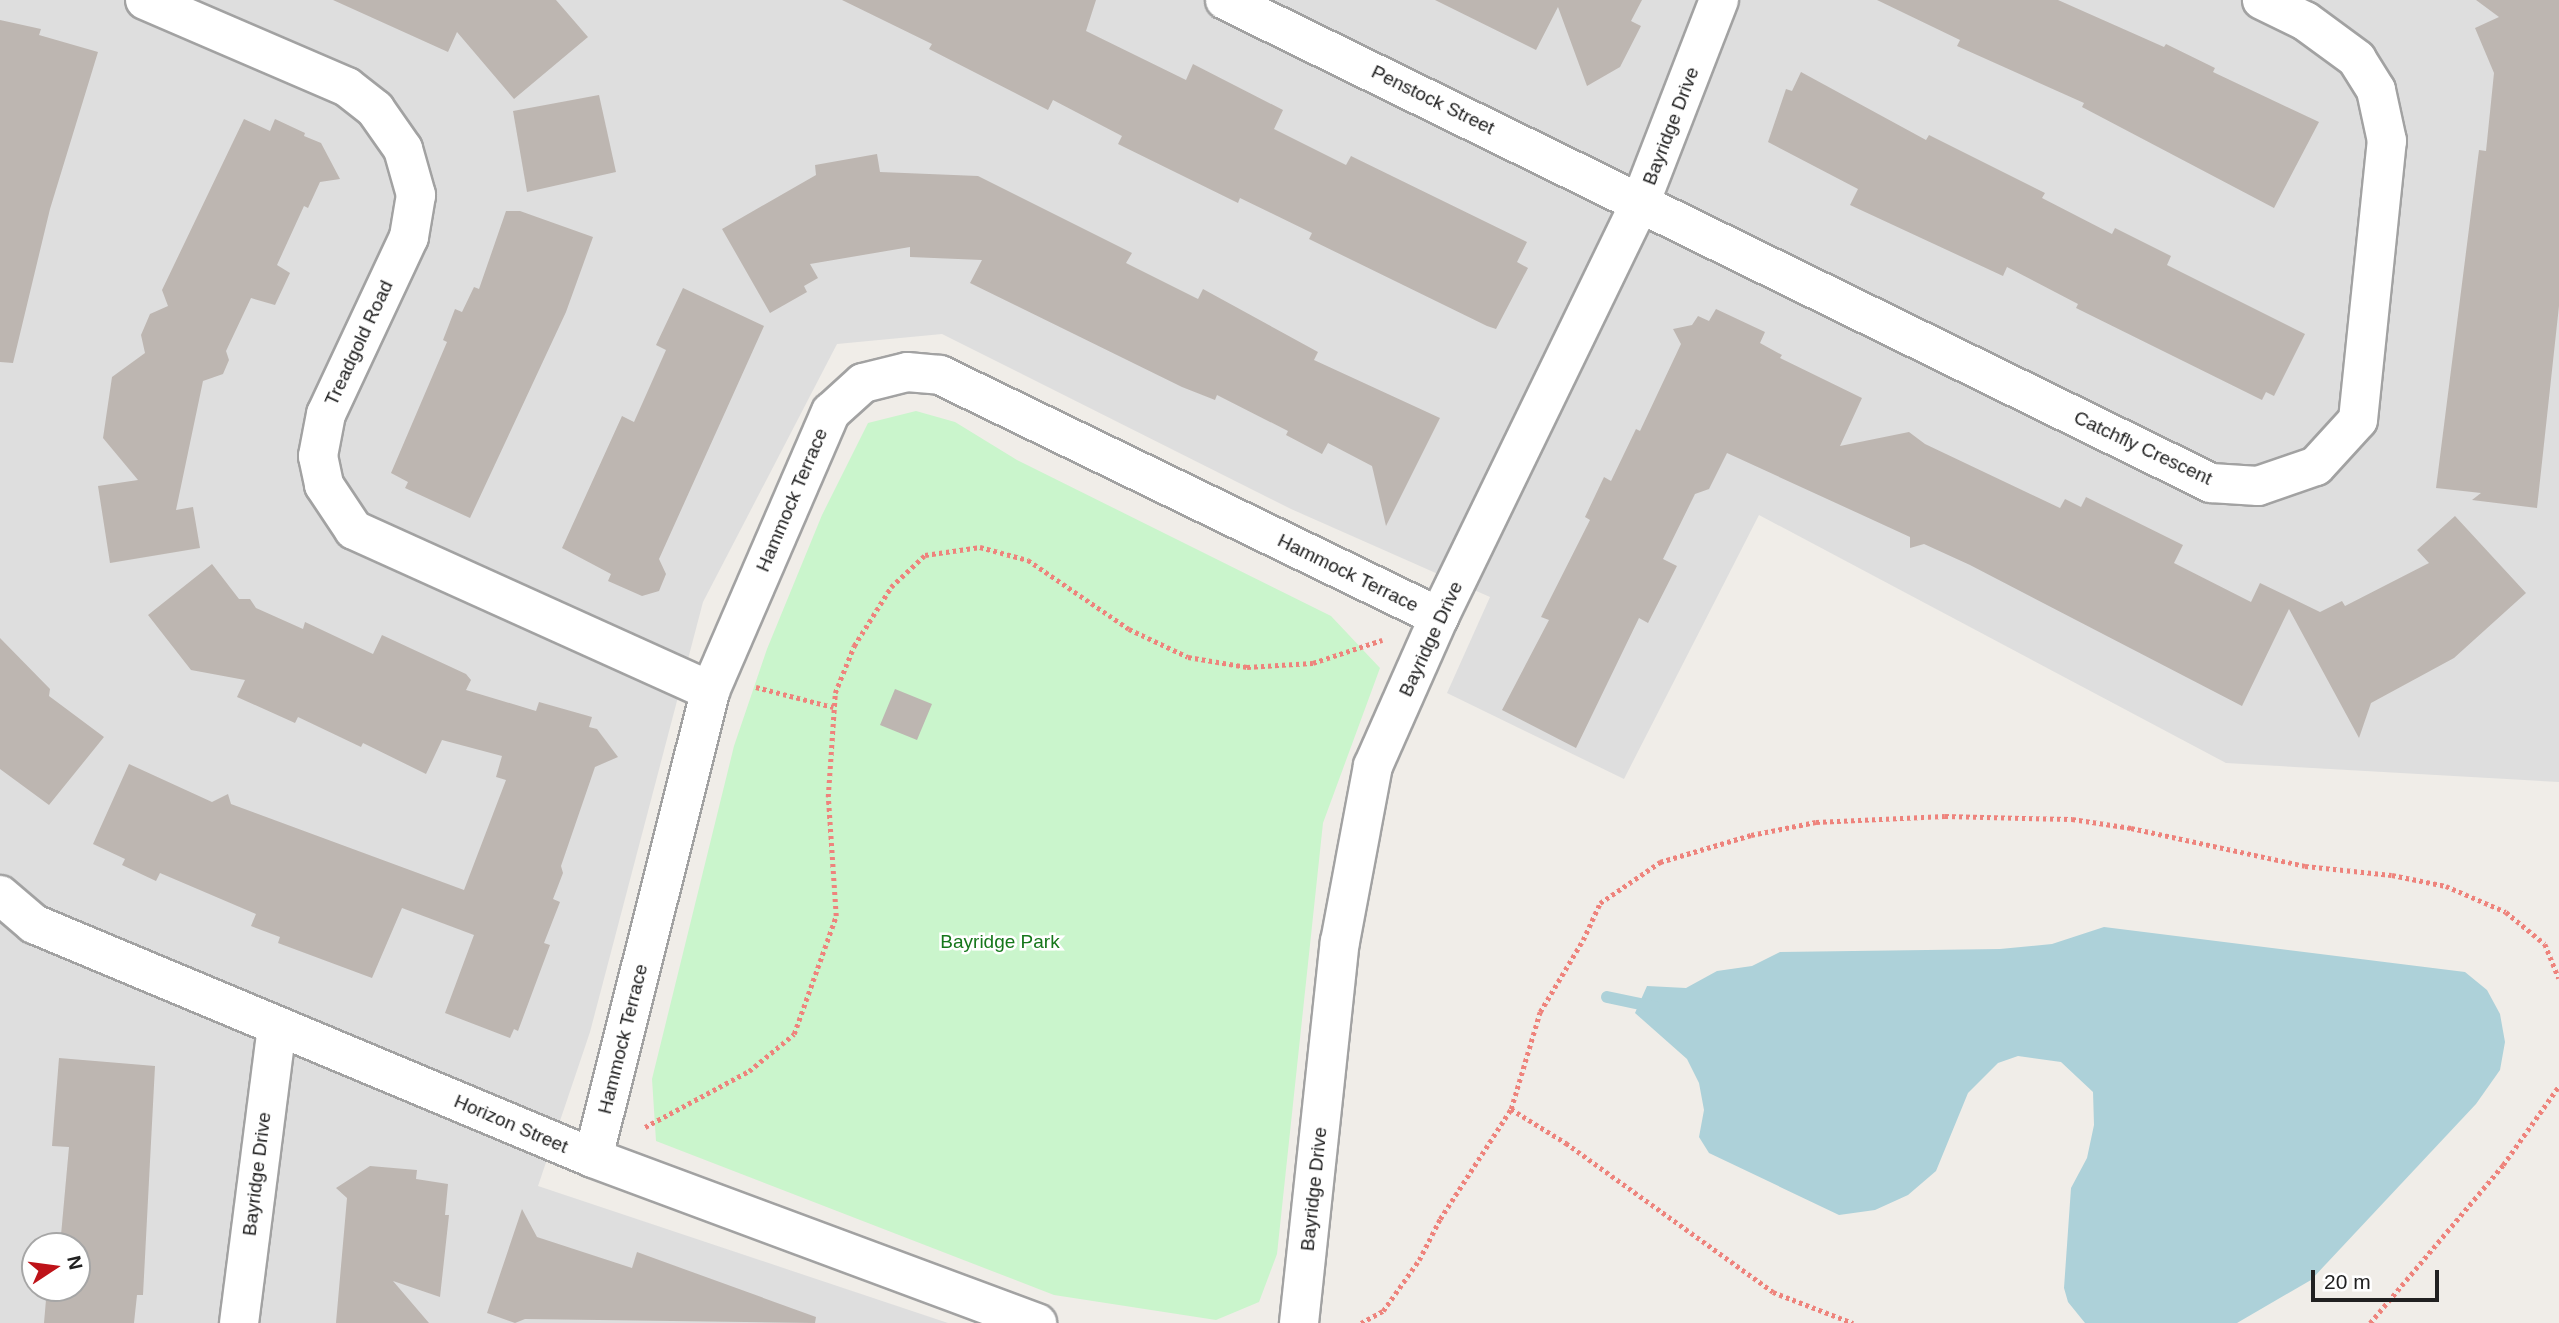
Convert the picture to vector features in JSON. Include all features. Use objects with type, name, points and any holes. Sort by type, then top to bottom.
[{"type":"street","name":"Treadgold Road","points":[[145,0],[347,87],[375,109],[403,149],[416,195],[409,237],[326,414],[318,456],[324,485],[354,530],[713,684]]},
{"type":"street","name":"Penstock Street","points":[[1225,0],[1641,201]]},
{"type":"street","name":"Bayridge Drive","points":[[1299,1323],[1340,942],[1373,766],[1439,617],[1641,201],[1719,0]]},
{"type":"street","name":"Catchfly Crescent","points":[[1641,201],[2211,483],[2258,486],[2316,466],[2358,420],[2387,141],[2376,90],[2357,59],[2305,21],[2262,0]]},
{"type":"street","name":"Hammock Terrace","points":[[593,1158],[713,684],[831,412],[863,383],[907,372],[940,375],[1439,617]]},
{"type":"street","name":"Horizon Street","points":[[0,895],[34,924],[593,1158],[1037,1323]]},
{"type":"street","name":"Bayridge Drive","points":[[239,1323],[276,1026]]},
{"type":"path","points":[[593,1158],[749,1071],[794,1034],[836,916],[828,797],[833,707],[854,646],[891,587],[925,555],[979,547],[1028,560],[1129,629],[1188,657],[1247,667],[1313,663],[1439,617]]},
{"type":"path","points":[[713,684],[833,707]]},
{"type":"path","points":[[1361,1323],[1383,1311],[1419,1261],[1440,1219],[1511,1109],[1540,1012],[1583,940],[1600,903],[1660,862],[1751,835],[1816,822],[1945,816],[2072,819],[2305,866],[2419,880],[2446,886],[2506,912],[2545,944],[2559,978]]},
{"type":"path","points":[[2370,1323],[2503,1166],[2559,1086]]},
{"type":"path","points":[[1511,1109],[1566,1143],[1773,1292],[1853,1323]]},
{"type":"shaded area","points":[[0,0],[2559,0],[2559,782],[2226,763],[1759,515],[1624,779],[1447,693],[1490,597],[1291,509],[942,334],[837,344],[703,602],[590,1032],[538,1186],[948,1323],[0,1323]]},
{"type":"green space","name":"Bayridge Park","points":[[916,411],[955,422],[1017,460],[1331,616],[1380,668],[1323,823],[1277,1254],[1259,1302],[1216,1320],[1054,1295],[656,1141],[652,1079],[734,746],[767,649],[822,515],[868,423]]},
{"type":"water","points":[[2104,927],[2465,972],[2487,990],[2500,1014],[2505,1042],[2500,1070],[2476,1104],[2311,1280],[2237,1323],[2085,1323],[2068,1302],[2064,1288],[2071,1188],[2087,1158],[2094,1125],[2093,1092],[2061,1062],[2018,1056],[1998,1063],[1968,1093],[1936,1171],[1908,1195],[1875,1210],[1839,1215],[1709,1153],[1699,1137],[1704,1110],[1699,1083],[1687,1059],[1635,1013],[1647,986],[1686,988],[1717,971],[1752,966],[1780,952],[2000,949],[2052,944]]},
{"type":"building","points":[[333,0],[556,0],[588,37],[514,99],[457,32],[448,52]]},
{"type":"building","points":[[842,0],[1096,0],[1086,31],[1186,80],[1193,64],[1283,110],[1274,129],[1346,165],[1351,156],[1527,242],[1517,262],[1528,268],[1496,329],[1487,326],[1309,239],[1312,233],[1240,198],[1238,203],[1118,144],[1122,136],[1053,100],[1048,110],[929,49],[932,44]]},
{"type":"building","points":[[1435,0],[1642,0],[1631,21],[1641,26],[1620,67],[1587,86],[1558,7],[1536,50]]},
{"type":"building","points":[[1877,0],[2058,0],[2164,47],[2166,44],[2215,68],[2213,72],[2319,122],[2274,208],[2082,107],[2084,103],[1957,46],[1960,40]]},
{"type":"building","points":[[2476,0],[2559,0],[2559,306],[2537,508],[2472,500],[2481,493],[2436,488],[2479,150],[2486,151],[2494,73],[2475,28],[2499,17]]},
{"type":"building","points":[[0,20],[41,29],[39,35],[98,52],[50,209],[13,363],[0,362]]},
{"type":"building","points":[[1801,72],[1926,140],[1929,135],[2045,193],[2042,198],[2112,234],[2115,228],[2171,256],[2167,265],[2305,334],[2274,396],[2266,392],[2262,400],[2076,308],[2078,304],[2007,267],[2003,276],[1850,205],[1858,189],[1768,142],[1786,89],[1792,91]]},
{"type":"building","points":[[599,95],[616,172],[527,192],[513,111]]},
{"type":"building","points":[[244,119],[270,131],[275,119],[321,143],[340,179],[320,182],[308,208],[304,206],[277,265],[290,273],[275,305],[251,298],[226,351],[229,360],[223,374],[203,381],[176,510],[193,507],[200,548],[110,563],[98,486],[138,480],[103,438],[112,377],[145,353],[141,335],[150,314],[168,306],[162,290]]},
{"type":"building","points":[[877,154],[880,172],[978,176],[1132,253],[1126,263],[1198,299],[1203,289],[1318,352],[1314,360],[1440,418],[1386,526],[1372,466],[1328,443],[1322,454],[1286,435],[1288,431],[1217,395],[1215,400],[1182,387],[970,283],[982,260],[910,257],[910,247],[810,264],[818,278],[804,286],[807,292],[770,313],[722,229],[816,175],[815,165]]},
{"type":"building","points":[[506,211],[520,211],[593,237],[566,312],[470,518],[405,488],[408,482],[391,473],[447,342],[443,340],[455,309],[462,312],[474,287],[479,289]]},
{"type":"building","points":[[683,288],[764,326],[659,559],[666,574],[659,591],[642,596],[608,581],[611,574],[562,548],[622,416],[634,422],[666,350],[656,345]]},
{"type":"building","points":[[1716,309],[1765,332],[1760,343],[1782,355],[1780,358],[1862,398],[1840,446],[1909,432],[1925,444],[2060,508],[2065,499],[2081,507],[2086,497],[2183,545],[2174,563],[2251,602],[2260,583],[2320,612],[2342,601],[2345,606],[2429,563],[2417,550],[2455,516],[2526,593],[2454,658],[2371,703],[2359,738],[2289,609],[2242,706],[1970,565],[1924,544],[1910,548],[1910,537],[1727,453],[1709,489],[1695,494],[1663,559],[1677,566],[1648,623],[1639,618],[1576,748],[1502,710],[1549,620],[1541,617],[1590,520],[1585,517],[1604,477],[1611,481],[1636,429],[1640,431],[1681,344],[1673,329],[1692,325],[1698,316],[1709,321]]},
{"type":"building","points":[[212,564],[239,599],[250,599],[256,608],[303,629],[305,622],[373,654],[382,635],[466,674],[471,680],[466,690],[536,711],[539,702],[592,717],[589,727],[597,729],[618,757],[595,767],[561,866],[563,873],[553,899],[560,902],[544,943],[550,945],[518,1031],[514,1029],[510,1038],[445,1013],[474,935],[402,908],[372,978],[278,943],[280,937],[251,926],[256,914],[160,873],[156,881],[122,865],[125,859],[93,844],[129,764],[212,802],[228,794],[231,804],[464,890],[506,780],[496,777],[502,756],[442,740],[426,774],[363,743],[361,747],[298,717],[295,723],[237,697],[245,680],[191,670],[148,615]]},
{"type":"building","points":[[0,638],[50,689],[49,696],[104,737],[49,805],[0,769]]},
{"type":"building","points":[[895,689],[932,704],[917,740],[880,725]]},
{"type":"building","points":[[59,1058],[155,1066],[143,1295],[137,1295],[134,1323],[44,1323],[46,1302],[91,1302],[91,1232],[61,1232],[69,1147],[52,1146]]},
{"type":"building","points":[[370,1166],[417,1170],[416,1179],[448,1184],[445,1215],[449,1215],[440,1297],[393,1281],[429,1323],[336,1323],[347,1198],[336,1188]]},
{"type":"building","points":[[522,1209],[537,1237],[632,1268],[637,1252],[816,1317],[815,1323],[525,1319],[515,1323],[487,1313]]},
{"type":"waterway","points":[[1607,997],[1654,1007]]}]
